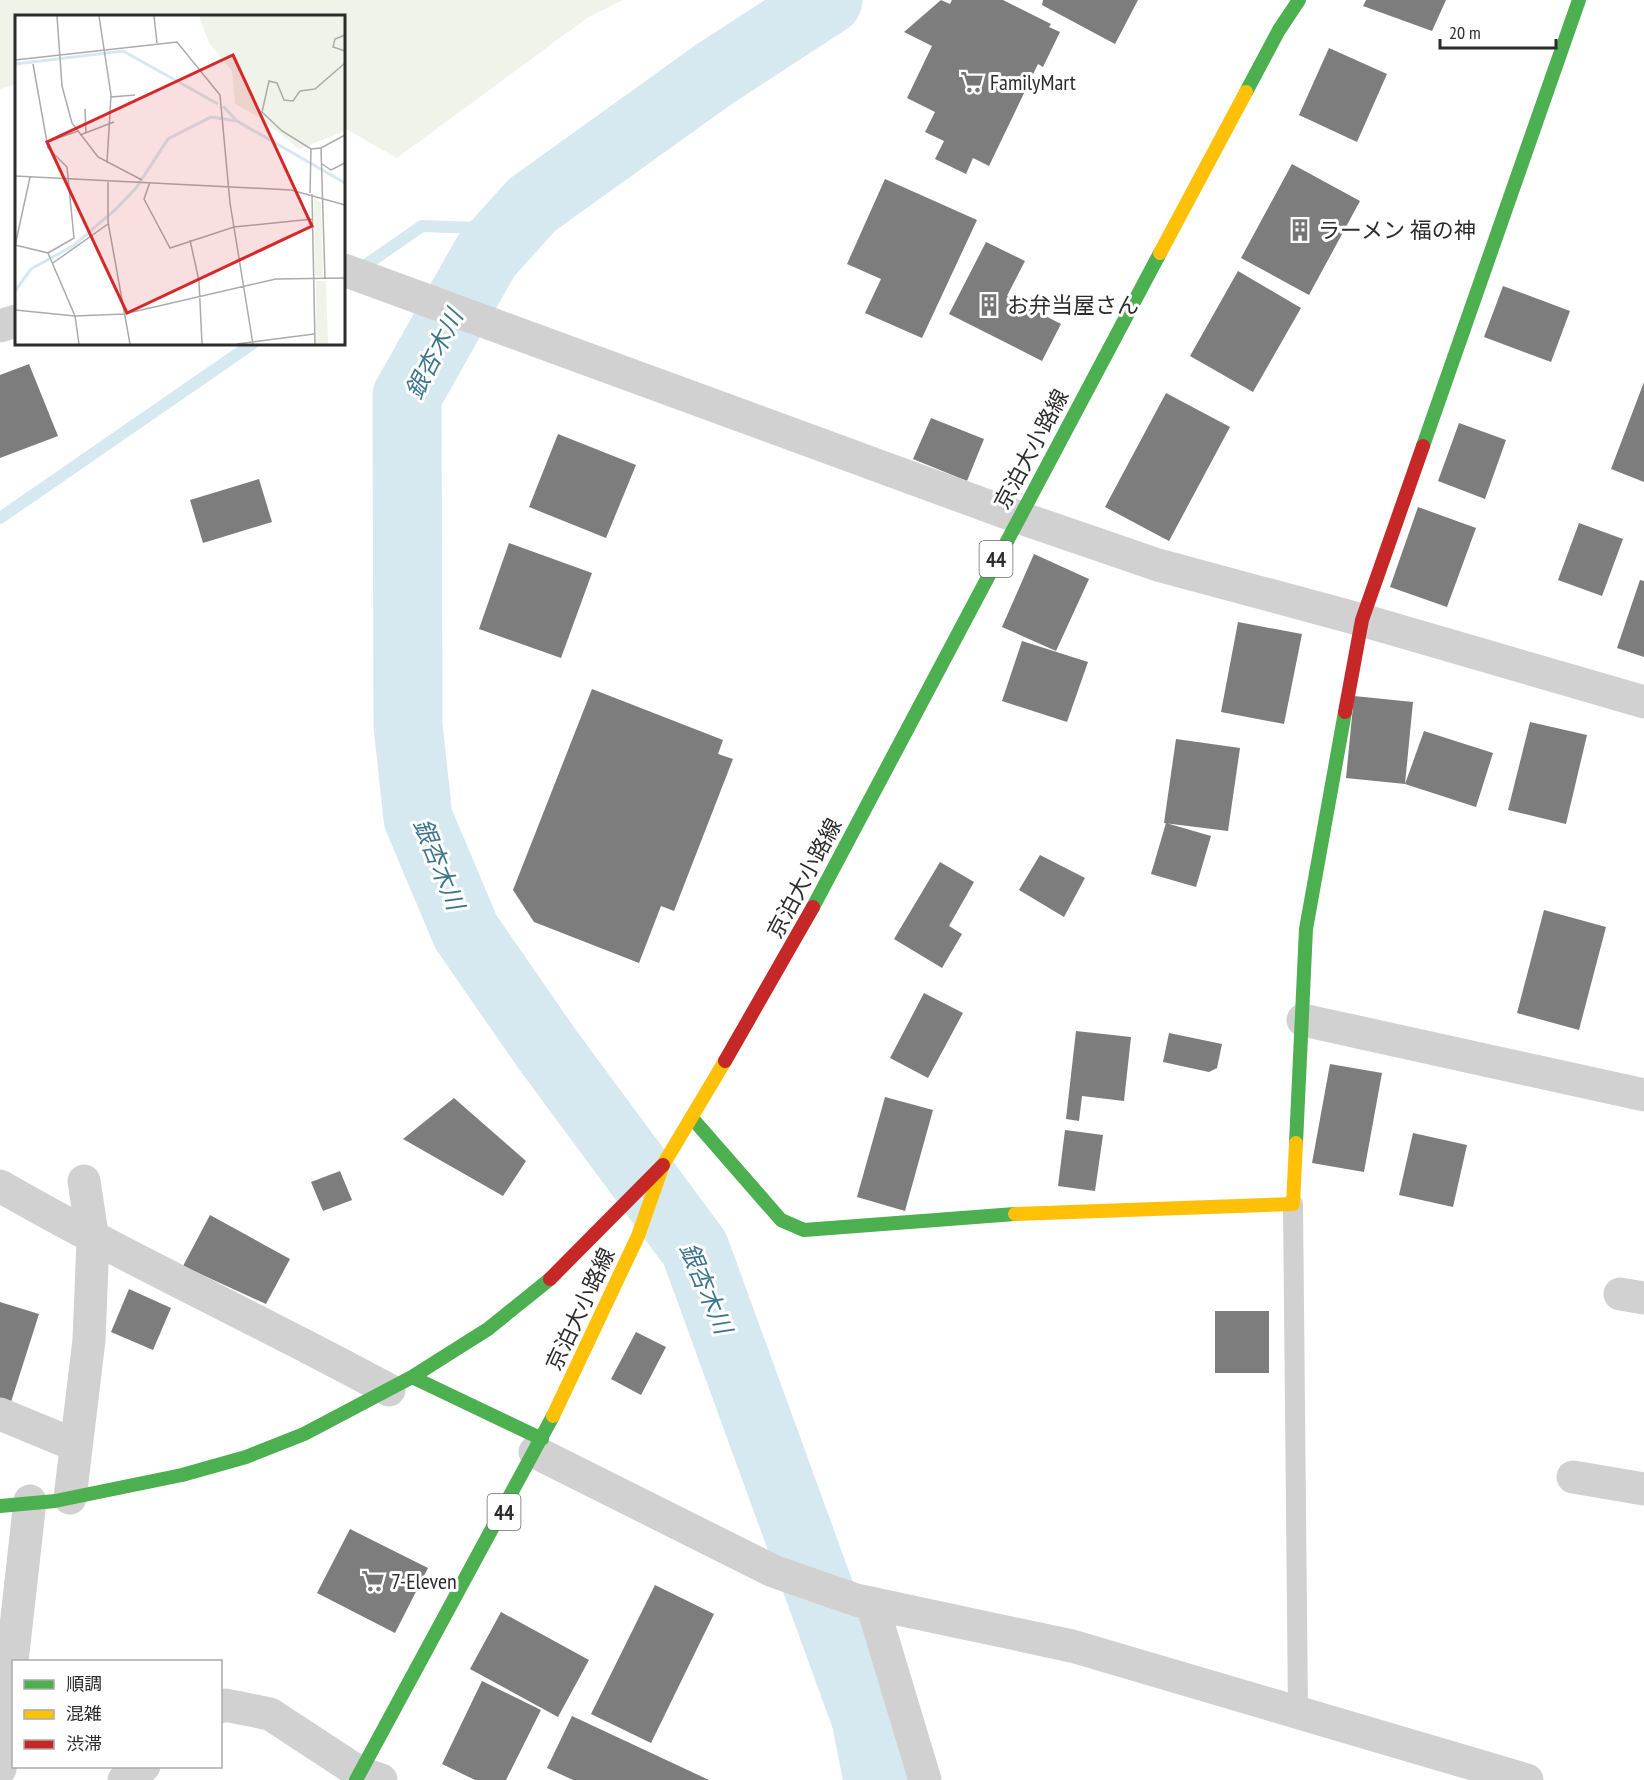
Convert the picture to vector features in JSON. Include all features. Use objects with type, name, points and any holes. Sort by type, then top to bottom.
[{"type":"street","name":"京泊大小路線","points":[[366,1778],[539,1446],[638,1236],[663,1165],[792,947],[1018,517],[1279,30],[1299,0]]},
{"type":"street","points":[[692,1118],[781,1220],[804,1230],[1026,1213],[1293,1204],[1306,929],[1362,620],[1579,0]]},
{"type":"street","points":[[345,270],[1018,517],[1158,565],[1362,620],[1644,702]]},
{"type":"street","points":[[0,326],[15,321]]},
{"type":"street","points":[[1303,1020],[1644,1095]]},
{"type":"street","points":[[0,1769],[15,1504],[70,1498],[182,1475],[246,1457],[304,1434],[400,1383],[488,1329],[554,1276],[663,1165]]},
{"type":"street","points":[[70,1498],[89,1341],[93,1240],[84,1181]]},
{"type":"street","points":[[0,1186],[93,1240],[259,1320],[539,1446],[773,1571],[864,1602],[1072,1646],[1527,1780]]},
{"type":"street","points":[[0,1414],[75,1445]]},
{"type":"street","points":[[1574,1477],[1644,1489]]},
{"type":"street","points":[[864,1602],[925,1780]]},
{"type":"street","points":[[222,1706],[270,1714],[366,1778]]},
{"type":"street","points":[[124,1780],[142,1768]]},
{"type":"lane","points":[[1293,1204],[1298,1713]]},
{"type":"shaded area","points":[[0,0],[623,0],[587,18],[397,158],[345,129],[345,15],[15,15],[15,84],[0,89]]},
{"type":"building","name":"FamilyMart","points":[[941,0],[950,4],[952,0],[1003,0],[1051,24],[1049,27],[1060,32],[1043,67],[1038,64],[989,166],[973,158],[966,174],[935,159],[944,141],[925,132],[935,112],[907,98],[932,46],[904,32]]},
{"type":"building","points":[[1043,0],[1138,0],[1115,44],[1042,5]]},
{"type":"building","points":[[1366,0],[1446,0],[1432,31],[1363,6]]},
{"type":"building","points":[[1329,48],[1387,74],[1357,142],[1299,115]]},
{"type":"building","name":"ラーメン 福の神","points":[[1292,164],[1360,201],[1309,295],[1241,258]]},
{"type":"building","points":[[885,179],[977,220],[922,338],[865,313],[881,279],[847,264]]},
{"type":"building","name":"お弁当屋さん","points":[[986,242],[1025,261],[1007,296],[1061,324],[1042,361],[949,314]]},
{"type":"building","points":[[1238,271],[1301,308],[1253,392],[1190,356]]},
{"type":"building","points":[[1503,286],[1570,311],[1551,362],[1484,337]]},
{"type":"building","points":[[29,364],[58,436],[0,458],[0,375]]},
{"type":"building","points":[[1644,382],[1644,482],[1611,469]]},
{"type":"building","points":[[1166,393],[1230,427],[1169,541],[1105,507]]},
{"type":"building","points":[[931,418],[984,439],[967,481],[913,459]]},
{"type":"building","points":[[1459,423],[1506,440],[1485,499],[1438,481]]},
{"type":"building","points":[[558,434],[636,465],[606,538],[529,507]]},
{"type":"building","points":[[259,479],[272,522],[203,543],[190,500]]},
{"type":"building","points":[[1418,507],[1476,528],[1447,607],[1390,587]]},
{"type":"building","points":[[1579,523],[1623,539],[1602,596],[1558,580]]},
{"type":"building","points":[[509,543],[592,573],[561,658],[479,629]]},
{"type":"building","points":[[1034,554],[1089,579],[1056,651],[1002,627]]},
{"type":"building","points":[[1640,580],[1644,581],[1644,657],[1617,648]]},
{"type":"building","points":[[1238,622],[1302,634],[1284,724],[1221,712]]},
{"type":"building","points":[[1022,641],[1088,662],[1067,722],[1002,701]]},
{"type":"building","points":[[592,689],[723,740],[718,754],[733,759],[674,911],[661,906],[639,963],[534,922],[513,890]]},
{"type":"building","points":[[1354,696],[1413,702],[1405,784],[1346,778]]},
{"type":"building","points":[[1530,722],[1587,735],[1566,824],[1508,810]]},
{"type":"building","points":[[1424,731],[1493,753],[1476,807],[1405,784]]},
{"type":"building","points":[[1176,739],[1240,748],[1228,831],[1164,823]]},
{"type":"building","points":[[1166,823],[1211,836],[1196,887],[1151,874]]},
{"type":"building","points":[[1040,855],[1085,878],[1064,917],[1019,890]]},
{"type":"building","points":[[940,862],[974,882],[949,926],[962,934],[942,968],[894,939]]},
{"type":"building","points":[[1544,910],[1606,927],[1579,1030],[1517,1013]]},
{"type":"building","points":[[924,993],[963,1013],[928,1078],[890,1058]]},
{"type":"building","points":[[1076,1031],[1131,1037],[1124,1101],[1082,1096],[1079,1121],[1066,1119]]},
{"type":"building","points":[[1169,1033],[1222,1044],[1217,1068],[1209,1072],[1163,1062]]},
{"type":"building","points":[[1330,1064],[1382,1073],[1364,1172],[1312,1163]]},
{"type":"building","points":[[885,1097],[933,1110],[905,1211],[857,1197]]},
{"type":"building","points":[[454,1098],[526,1161],[503,1196],[403,1139]]},
{"type":"building","points":[[1065,1130],[1103,1135],[1095,1191],[1058,1186]]},
{"type":"building","points":[[1413,1133],[1467,1145],[1453,1207],[1399,1195]]},
{"type":"building","points":[[340,1171],[352,1200],[323,1211],[311,1182]]},
{"type":"building","points":[[210,1215],[290,1259],[266,1304],[183,1266]]},
{"type":"building","points":[[129,1289],[171,1308],[153,1350],[111,1332]]},
{"type":"building","points":[[0,1302],[39,1314],[11,1402],[0,1399]]},
{"type":"building","points":[[1215,1311],[1269,1311],[1269,1373],[1215,1373]]},
{"type":"building","points":[[636,1332],[666,1347],[641,1395],[611,1379]]},
{"type":"building","name":"7-Eleven","points":[[350,1529],[428,1568],[395,1633],[317,1593]]},
{"type":"building","points":[[655,1585],[714,1614],[651,1743],[591,1714]]},
{"type":"building","points":[[501,1612],[589,1660],[558,1717],[470,1669]]},
{"type":"building","points":[[482,1681],[541,1710],[506,1780],[475,1780],[442,1764]]},
{"type":"building","points":[[572,1716],[709,1780],[573,1780],[547,1768]]},
{"type":"waterway","name":"銀杏木川","points":[[828,0],[713,75],[532,205],[486,256],[407,396],[408,725],[418,818],[466,932],[547,1049],[695,1249],[866,1719],[878,1780]]},
{"type":"waterway","points":[[357,271],[422,226],[507,229],[532,205]]},
{"type":"waterway","points":[[0,518],[251,345]]},
{"type":"traffic: fast","points":[[1246,92],[1279,30],[1299,0]]},
{"type":"traffic: fast","points":[[1423,446],[1579,0]]},
{"type":"traffic: fast","points":[[813,907],[1160,253]]},
{"type":"traffic: fast","points":[[1296,1143],[1306,929],[1345,712]]},
{"type":"traffic: fast","points":[[692,1118],[781,1220],[804,1230],[1015,1214]]},
{"type":"traffic: fast","points":[[0,1506],[55,1501],[182,1475],[246,1457],[304,1434],[412,1377],[488,1329],[550,1279]]},
{"type":"traffic: fast","points":[[412,1377],[542,1439]]},
{"type":"traffic: fast","points":[[356,1780],[553,1416]]},
{"type":"traffic: slow","points":[[1160,253],[1246,92]]},
{"type":"traffic: slow","points":[[553,1416],[638,1236],[663,1165],[725,1061]]},
{"type":"traffic: slow","points":[[1015,1214],[1293,1204],[1296,1143]]},
{"type":"traffic: jam","points":[[1345,712],[1362,620],[1423,446]]},
{"type":"traffic: jam","points":[[725,1061],[813,907]]},
{"type":"traffic: jam","points":[[550,1279],[663,1165]]},
{"type":"place","name":"FamilyMart","points":[[972,82]]},
{"type":"place","name":"ラーメン 福の神","points":[[1300,230]]},
{"type":"place","name":"お弁当屋さん","points":[[989,305]]},
{"type":"place","name":"7-Eleven","points":[[373,1581]]}]
